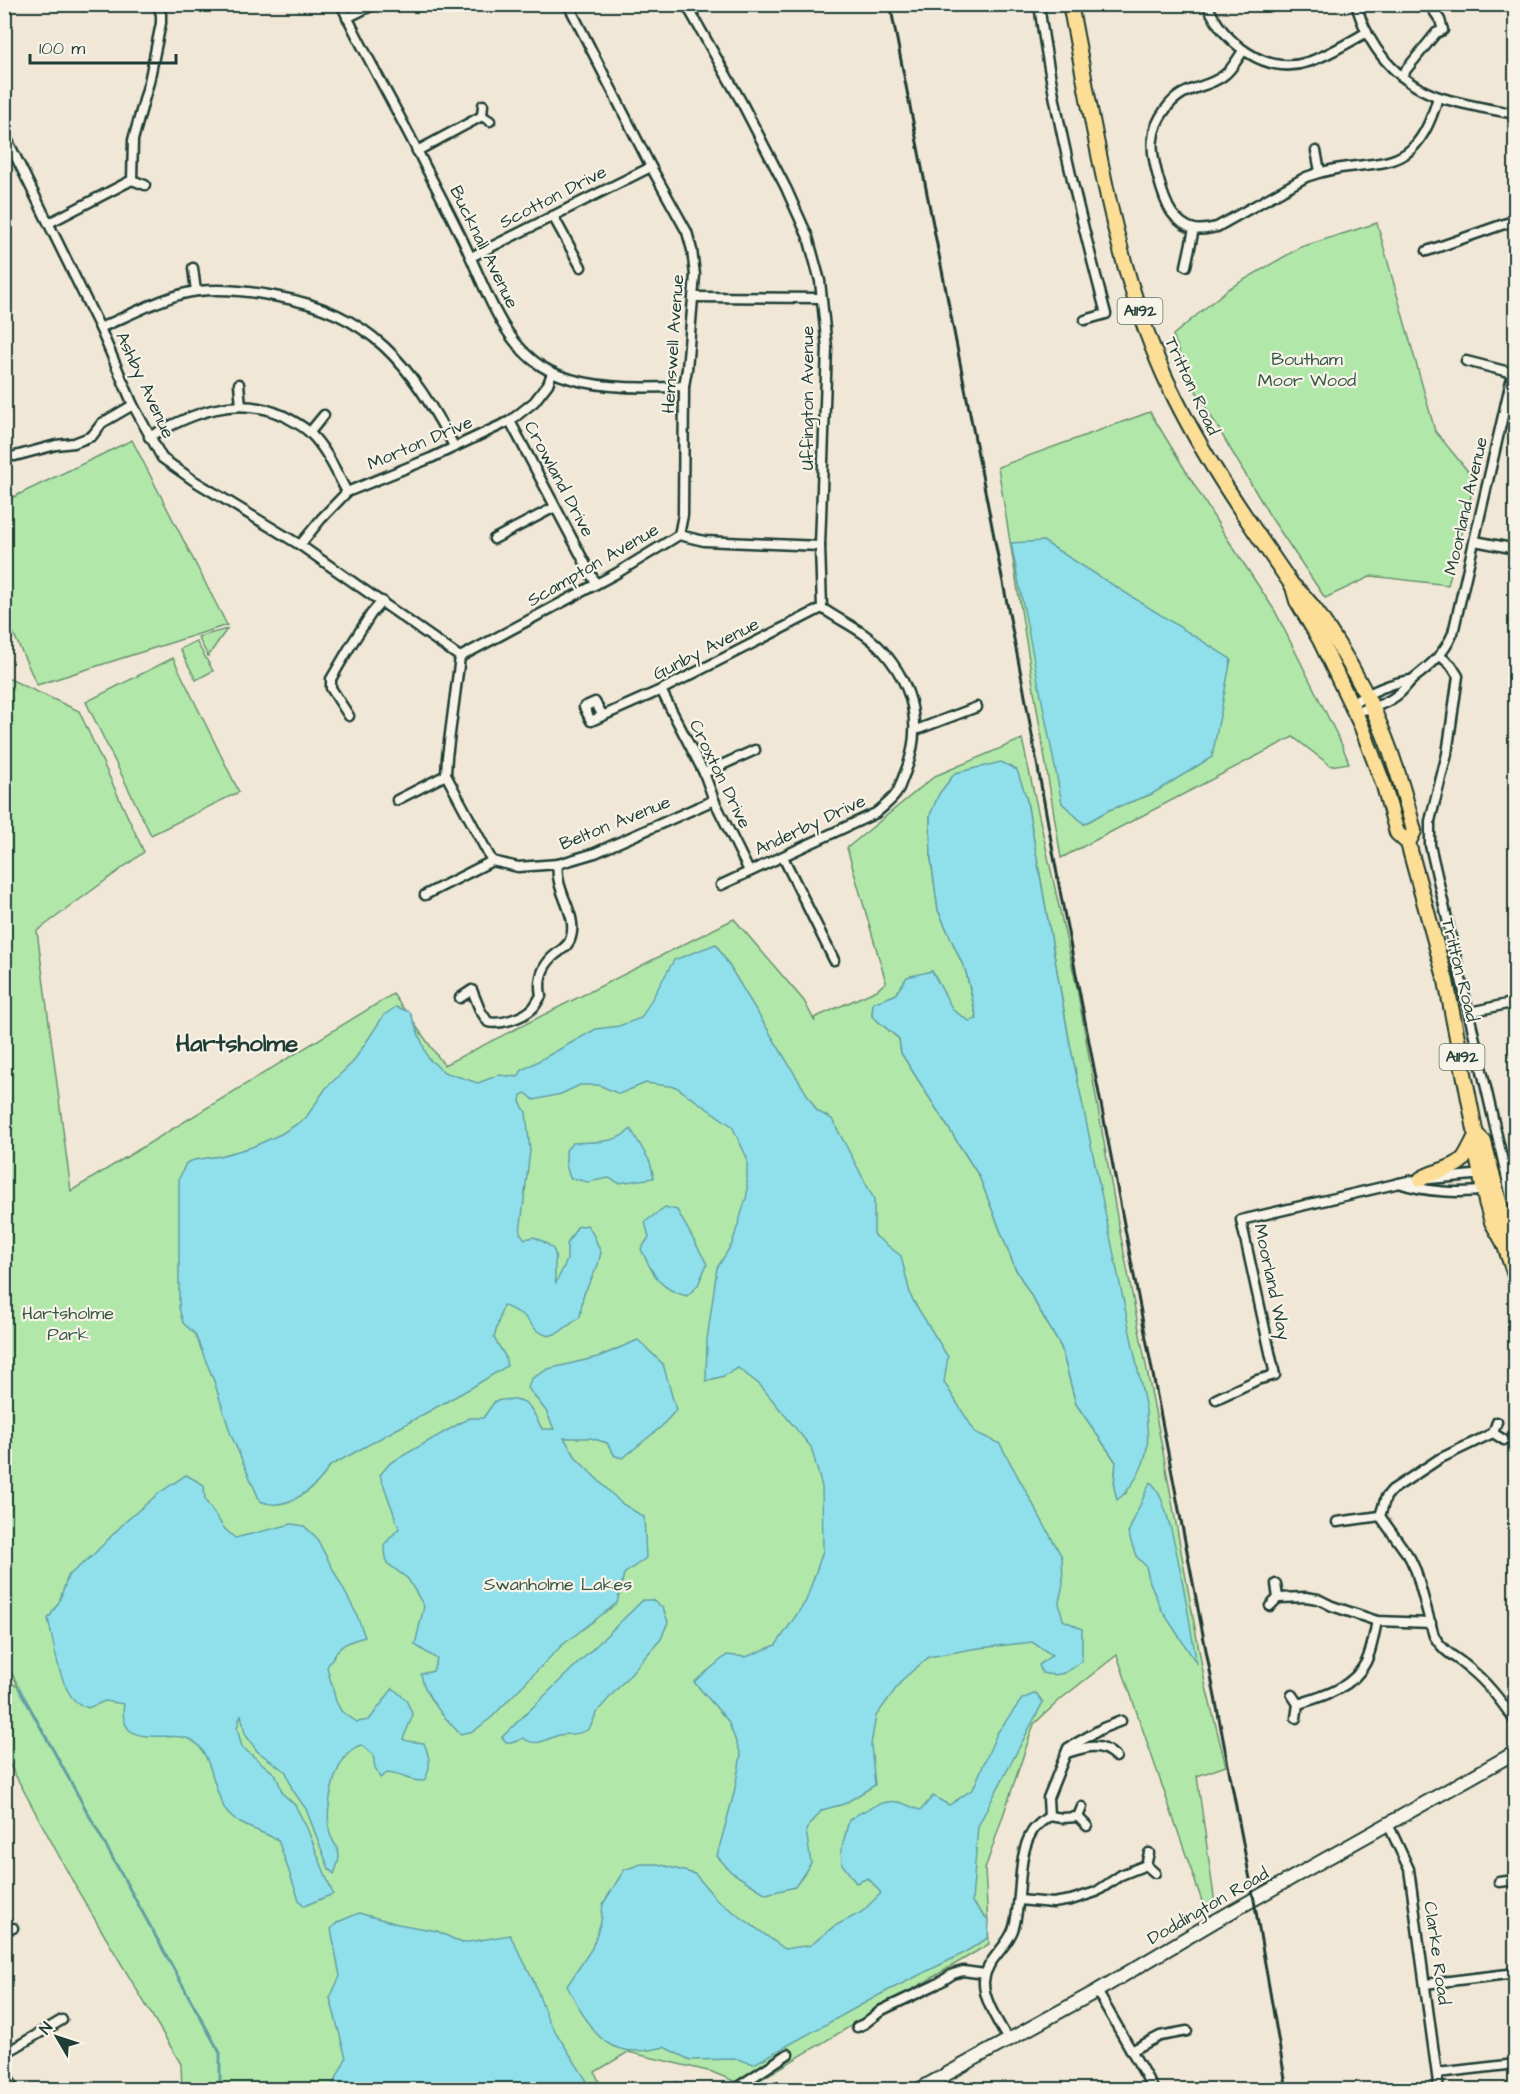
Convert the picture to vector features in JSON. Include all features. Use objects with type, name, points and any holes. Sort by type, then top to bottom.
[{"type":"main road","name":"Tritton Road","points":[[1070,4],[1114,221],[1147,332],[1164,375],[1206,456],[1231,496],[1292,585],[1305,596],[1320,618],[1374,707],[1388,740],[1406,797],[1414,831],[1408,843]]},
{"type":"main road","name":"Tritton Road","points":[[1292,585],[1297,601],[1320,640],[1353,708],[1378,770],[1384,801],[1397,833],[1408,843],[1446,981],[1476,1135],[1477,1156],[1486,1174],[1490,1190],[1492,1222],[1504,1242],[1515,1278]]},
{"type":"main road","points":[[1384,801],[1392,783],[1384,758],[1388,740]]},
{"type":"main road","points":[[1421,1179],[1458,1163],[1464,1158],[1476,1135]]},
{"type":"main road","name":"Doddington Road","points":[[918,2090],[1097,1991],[1215,1921],[1515,1752]]},
{"type":"street","points":[[132,180],[133,140],[149,82],[161,23],[161,14],[157,4]]},
{"type":"street","name":"Bucknall Avenue","points":[[341,4],[471,257],[479,280],[503,322],[522,349],[539,365],[552,373],[598,386],[658,388],[684,386]]},
{"type":"street","points":[[347,18],[375,4]]},
{"type":"street","name":"Hemswell Avenue","points":[[568,4],[651,167],[687,232],[692,250],[695,275],[684,386],[683,514],[679,535]]},
{"type":"street","name":"Uffington Avenue","points":[[686,4],[742,103],[786,188],[808,237],[820,281],[827,348],[820,546],[822,608]]},
{"type":"street","points":[[1040,4],[1047,64],[1066,153],[1108,317],[1085,320]]},
{"type":"street","points":[[1207,4],[1218,26],[1243,51],[1279,64],[1306,63],[1324,56],[1367,32]]},
{"type":"street","points":[[1356,4],[1376,51],[1401,76],[1438,97],[1515,114]]},
{"type":"street","points":[[1401,76],[1436,33],[1443,30],[1440,20],[1429,4]]},
{"type":"street","points":[[1243,51],[1222,77],[1189,89],[1165,108],[1152,140],[1153,160],[1168,208],[1174,216],[1194,229],[1204,230],[1217,227],[1320,171],[1390,161],[1403,156],[1423,138],[1433,116],[1438,97]]},
{"type":"street","points":[[417,151],[486,119],[483,105]]},
{"type":"street","name":"Ashby Avenue","points":[[4,133],[100,328],[133,405],[162,458],[193,480],[300,545],[460,657]]},
{"type":"street","points":[[1316,151],[1320,171]]},
{"type":"street","name":"Scotton Drive","points":[[471,257],[651,167]]},
{"type":"street","points":[[49,223],[132,180],[145,185]]},
{"type":"street","points":[[553,216],[580,267]]},
{"type":"street","points":[[1427,251],[1507,223],[1515,225]]},
{"type":"street","points":[[1186,266],[1194,229]]},
{"type":"street","points":[[193,268],[196,291]]},
{"type":"street","points":[[100,328],[149,306],[196,291],[235,289],[311,304],[368,331],[401,362],[435,410],[454,446]]},
{"type":"street","points":[[693,297],[821,298]]},
{"type":"street","name":"Moorland Avenue","points":[[1353,708],[1374,707],[1392,699],[1440,656],[1453,633],[1515,359]]},
{"type":"street","points":[[1466,361],[1512,373]]},
{"type":"street","name":"Morton Drive","points":[[300,545],[347,492],[510,421],[534,402],[548,384],[552,373]]},
{"type":"street","points":[[239,384],[241,406]]},
{"type":"street","points":[[15,456],[92,436],[102,423],[133,405]]},
{"type":"street","points":[[149,437],[189,416],[225,406],[260,408],[277,413],[310,432],[332,463],[347,492]]},
{"type":"street","points":[[310,432],[324,415]]},
{"type":"street","name":"Crowland Drive","points":[[510,421],[596,584]]},
{"type":"street","points":[[494,539],[555,507]]},
{"type":"street","name":"Scampton Avenue","points":[[460,657],[596,584],[679,535],[704,541],[820,546]]},
{"type":"street","points":[[1474,541],[1515,549]]},
{"type":"street","points":[[349,716],[331,688],[331,679],[371,614],[382,602]]},
{"type":"street","name":"Gunby Avenue","points":[[603,716],[661,690],[822,608]]},
{"type":"street","name":"Anderby Drive","points":[[721,885],[876,813],[896,794],[911,758],[916,730],[913,705],[900,677],[883,650],[865,634],[822,608]]},
{"type":"street","points":[[1440,656],[1451,665],[1458,676],[1447,754],[1430,821],[1430,846],[1470,1012],[1515,1218]]},
{"type":"street","points":[[425,895],[492,861],[446,776],[460,657]]},
{"type":"street","points":[[1353,708],[1367,694],[1398,682],[1411,680]]},
{"type":"street","name":"Croxton Drive","points":[[661,690],[704,773],[714,800],[749,871]]},
{"type":"street","points":[[916,730],[977,707]]},
{"type":"street","points":[[704,773],[755,750]]},
{"type":"street","points":[[397,800],[446,776]]},
{"type":"street","name":"Belton Avenue","points":[[492,861],[518,867],[558,864],[595,853],[714,800]]},
{"type":"street","points":[[783,857],[834,960]]},
{"type":"street","points":[[460,998],[472,990],[488,1022],[497,1024],[534,1008],[541,996],[539,984],[544,968],[555,954],[563,950],[572,935],[570,914],[556,875],[558,864]]},
{"type":"street","points":[[1470,1012],[1515,1002]]},
{"type":"street","name":"Moorland Way","points":[[1216,1399],[1257,1380],[1275,1375],[1241,1220],[1399,1183],[1486,1174]]},
{"type":"street","name":"Moorland Way","points":[[1399,1183],[1426,1189],[1490,1190]]},
{"type":"street","points":[[1380,1516],[1386,1497],[1392,1490],[1439,1459],[1493,1434],[1497,1422]]},
{"type":"street","points":[[1493,1434],[1504,1440]]},
{"type":"street","points":[[1337,1522],[1380,1516]]},
{"type":"street","points":[[1380,1516],[1416,1570],[1434,1636],[1440,1646],[1450,1656],[1469,1668],[1498,1698],[1515,1723]]},
{"type":"street","points":[[1276,1584],[1278,1598]]},
{"type":"street","points":[[1270,1606],[1278,1598],[1306,1597],[1318,1599],[1377,1621],[1431,1623]]},
{"type":"street","points":[[1298,1704],[1337,1690],[1354,1678],[1367,1661],[1377,1621]]},
{"type":"street","points":[[1292,1695],[1298,1704],[1296,1718]]},
{"type":"street","points":[[1049,1816],[1048,1798],[1068,1748],[1121,1721]]},
{"type":"street","points":[[1066,1753],[1090,1745],[1098,1745],[1116,1756]]},
{"type":"street","points":[[1078,1817],[1082,1807]]},
{"type":"street","points":[[1049,1816],[1078,1817],[1087,1826]]},
{"type":"street","points":[[1008,2040],[984,1990],[985,1974],[988,1965],[1010,1938],[1014,1929],[1026,1846],[1032,1831],[1049,1816]]},
{"type":"street","name":"Clarke Road","points":[[1388,1824],[1409,1869],[1439,2090]]},
{"type":"street","points":[[1146,1865],[1149,1853]]},
{"type":"street","points":[[1019,1900],[1053,1903],[1078,1898],[1096,1892],[1121,1875],[1146,1865]]},
{"type":"street","points":[[1146,1865],[1155,1873]]},
{"type":"street","points":[[1499,1882],[1515,1880]]},
{"type":"street","points":[[857,2027],[882,2010],[953,1974],[973,1971],[985,1974]]},
{"type":"street","points":[[1425,1984],[1515,1972]]},
{"type":"street","points":[[1097,1991],[1154,2090]]},
{"type":"street","points":[[4,2054],[62,2020]]},
{"type":"street","points":[[1131,2051],[1160,2036],[1187,2031]]},
{"type":"street","points":[[733,2090],[788,2054]]},
{"type":"street","points":[[1437,2073],[1515,2064]]},
{"type":"street","points":[[4,2071],[15,2090]]},
{"type":"street","points":[[656,2090],[677,2088],[690,2090]]},
{"type":"green space","name":"Boutham Moor Wood","points":[[1377,223],[1435,431],[1475,480],[1448,585],[1372,576],[1325,598],[1270,516],[1189,379],[1173,335],[1228,289],[1301,247]]},
{"type":"green space","points":[[1150,412],[1223,532],[1275,611],[1349,763],[1331,766],[1293,737],[1061,858],[998,467]],"holes":[[[1012,543],[1152,794],[1109,810],[1084,824],[1018,577]]]},
{"type":"green space","points":[[132,440],[227,625],[37,685],[5,615],[5,501]]},
{"type":"green space","points":[[227,629],[208,656],[198,637]]},
{"type":"green space","points":[[196,641],[213,671],[196,680],[180,649]]},
{"type":"green space","points":[[173,658],[239,792],[151,835],[86,702]]},
{"type":"green space","name":"Swanholme Lakes","points":[[5,677],[79,711],[144,852],[37,931],[71,1191],[393,994],[444,1065],[734,919],[804,1001],[815,1022],[814,1018],[877,990],[886,982],[847,848],[935,776],[1022,739],[1077,988],[1117,1217],[1205,1683],[1226,1766],[1197,1776],[1215,1904],[1205,1910],[1117,1655],[1062,1698],[1034,1724],[985,1869],[989,1944],[748,2087],[712,2072],[628,2052],[595,2072],[602,2089],[182,2089],[181,2064],[78,1891],[5,1756],[4,1669],[12,1684],[18,1686],[4,1657]],"holes":[[[1026,796],[1069,1039],[1147,1448],[1138,1474],[1125,1494],[1114,1487],[1116,1462],[1076,1404],[1061,1347],[1015,1268],[979,1176],[901,1053],[899,1039],[872,1016],[873,1003],[895,995],[932,971],[953,1011],[969,1021],[977,1020],[966,972],[938,910],[931,859],[930,816]]]},
{"type":"water","points":[[1043,541],[1231,659],[1212,757],[1152,794],[1109,810],[1084,824],[1062,803],[1011,543]]},
{"type":"water","points":[[1001,762],[1017,770],[1026,796],[1069,1039],[1146,1409],[1148,1442],[1144,1462],[1133,1483],[1117,1500],[1114,1487],[1116,1462],[1076,1404],[1061,1347],[1015,1268],[979,1176],[901,1053],[899,1039],[872,1016],[873,1003],[895,995],[907,977],[932,971],[953,1010],[969,1021],[977,1019],[966,972],[938,910],[931,859],[930,815],[939,794],[955,773]]},
{"type":"water","points":[[716,944],[817,1111],[832,1119],[874,1199],[874,1235],[901,1256],[911,1297],[948,1357],[944,1382],[975,1432],[1000,1444],[1062,1557],[1063,1584],[1059,1603],[1063,1620],[1082,1629],[1082,1661],[1068,1671],[1059,1674],[1042,1673],[1039,1665],[1052,1655],[1032,1642],[929,1657],[903,1679],[876,1716],[871,1745],[875,1785],[844,1804],[822,1810],[806,1830],[811,1863],[795,1887],[766,1894],[731,1872],[717,1856],[734,1793],[741,1755],[728,1721],[694,1682],[727,1655],[746,1657],[776,1645],[806,1601],[823,1551],[822,1487],[811,1447],[760,1385],[738,1368],[724,1376],[706,1381],[707,1340],[717,1268],[732,1244],[747,1195],[747,1158],[732,1126],[676,1087],[646,1083],[619,1094],[599,1085],[580,1085],[561,1094],[534,1100],[526,1093],[521,1095],[520,1102],[526,1112],[530,1151],[520,1233],[525,1239],[534,1237],[544,1242],[554,1251],[556,1283],[567,1260],[567,1244],[577,1227],[587,1225],[601,1252],[598,1265],[583,1296],[580,1317],[558,1333],[548,1336],[537,1331],[523,1315],[503,1305],[494,1338],[505,1356],[507,1366],[330,1466],[309,1490],[290,1501],[270,1504],[260,1501],[231,1435],[214,1381],[195,1334],[183,1323],[179,1308],[179,1179],[186,1163],[252,1147],[281,1134],[305,1119],[326,1088],[353,1062],[384,1015],[396,1007],[410,1012],[428,1058],[444,1072],[478,1083],[499,1075],[518,1077],[522,1070],[596,1029],[619,1026],[641,1018],[674,960]]},
{"type":"water","points":[[631,1129],[650,1162],[654,1178],[619,1183],[609,1178],[588,1182],[570,1178],[566,1165],[566,1150],[573,1143],[611,1140]]},
{"type":"water","points":[[665,1207],[677,1210],[707,1264],[698,1285],[687,1296],[663,1285],[653,1273],[641,1249],[649,1237],[645,1222]]},
{"type":"water","points":[[638,1340],[663,1364],[676,1410],[661,1427],[623,1458],[615,1456],[607,1443],[591,1438],[564,1438],[577,1459],[621,1503],[644,1517],[646,1558],[624,1574],[617,1603],[561,1646],[492,1717],[474,1731],[460,1734],[436,1706],[423,1682],[421,1674],[433,1671],[437,1659],[415,1645],[424,1606],[408,1579],[387,1563],[384,1545],[399,1528],[380,1475],[390,1463],[469,1418],[483,1418],[495,1401],[520,1400],[533,1412],[542,1429],[554,1429],[546,1411],[528,1388],[531,1379],[548,1369],[598,1357]]},
{"type":"water","points":[[186,1475],[204,1485],[205,1500],[224,1528],[235,1538],[292,1524],[304,1526],[316,1537],[356,1613],[365,1637],[342,1646],[327,1667],[341,1711],[357,1722],[369,1720],[393,1688],[406,1700],[413,1715],[403,1739],[424,1743],[428,1753],[429,1767],[424,1781],[387,1773],[380,1778],[375,1768],[373,1755],[361,1745],[352,1750],[344,1759],[333,1783],[330,1797],[330,1834],[339,1856],[334,1874],[329,1869],[306,1809],[292,1789],[286,1772],[257,1751],[245,1734],[241,1714],[237,1728],[242,1747],[276,1775],[283,1794],[295,1805],[307,1828],[333,1894],[304,1906],[299,1900],[278,1840],[237,1821],[226,1811],[204,1754],[193,1741],[183,1737],[137,1734],[128,1729],[124,1719],[124,1704],[105,1701],[88,1708],[78,1703],[64,1684],[57,1662],[48,1619],[59,1602],[68,1576],[93,1555],[125,1522],[159,1493]]},
{"type":"water","points":[[1150,1482],[1158,1492],[1166,1511],[1173,1537],[1197,1664],[1161,1609],[1146,1566],[1136,1556],[1128,1533]]},
{"type":"water","points":[[643,1600],[653,1600],[663,1608],[668,1622],[661,1639],[596,1713],[589,1728],[584,1732],[559,1735],[541,1742],[528,1741],[523,1738],[515,1742],[506,1742],[502,1737]]},
{"type":"water","points":[[1036,1693],[1043,1702],[978,1826],[972,1902],[989,1921],[988,1938],[754,2064],[737,2059],[690,2060],[664,2047],[644,2051],[627,2051],[614,2047],[602,2039],[584,2017],[567,1986],[592,1948],[601,1922],[603,1904],[624,1870],[641,1864],[658,1864],[695,1874],[717,1900],[785,1949],[811,1945],[833,1927],[862,1912],[881,1893],[868,1878],[856,1883],[842,1864],[841,1851],[849,1820],[886,1802],[901,1803],[921,1810],[933,1796],[949,1805],[973,1789],[997,1733],[1022,1699]]},
{"type":"water","points":[[359,1913],[398,1924],[437,1931],[462,1943],[510,1935],[533,1979],[548,2020],[592,2089],[334,2089],[332,2087],[346,2058],[330,1998],[340,1976],[331,1929],[338,1922]]},
{"type":"waterway","points":[[19,1688],[220,2053],[220,2090]]},
{"type":"railway","points":[[890,4],[1023,685],[1061,896],[1254,1900],[1287,2090]]},
{"type":"district","name":"Hartsholme","points":[[237,1044]]},
{"type":"park label","name":"Hartsholme Park","points":[[68,1323]]}]
